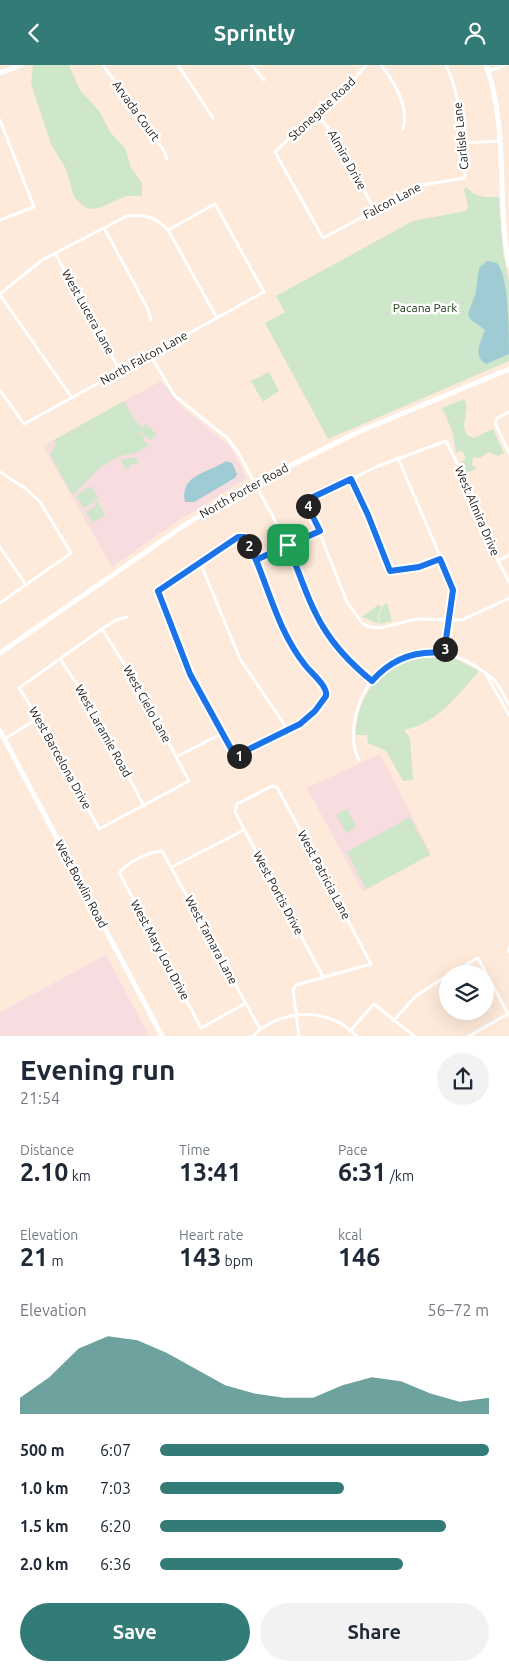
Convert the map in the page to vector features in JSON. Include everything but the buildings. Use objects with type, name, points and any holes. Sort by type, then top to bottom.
[{"type":"street","points":[[0,73],[21,65]]},
{"type":"street","name":"Arvada Court","points":[[103,65],[163,149],[167,159]]},
{"type":"street","points":[[178,65],[213,118]]},
{"type":"street","points":[[252,65],[264,80]]},
{"type":"street","name":"Stonegate Road","points":[[323,239],[274,151],[316,111],[351,83],[366,65]]},
{"type":"street","points":[[381,65],[394,86],[403,107],[406,119],[403,129]]},
{"type":"street","name":"Carlisle Lane","points":[[446,65],[458,99],[465,178]]},
{"type":"street","points":[[504,65],[487,68],[498,111],[509,265]]},
{"type":"street","name":"Almira Drive","points":[[316,111],[331,132],[375,210]]},
{"type":"street","points":[[0,120],[34,207],[0,220]]},
{"type":"street","points":[[463,143],[499,141]]},
{"type":"street","name":"Falcon Lane","points":[[323,239],[430,182],[465,178]]},
{"type":"street","name":"North Falcon Lane","points":[[0,390],[24,424],[264,292],[216,203],[168,230]]},
{"type":"street","points":[[72,398],[0,294],[32,267],[55,253],[128,216],[140,215],[157,220],[168,230],[216,318]]},
{"type":"street","points":[[104,228],[148,309],[151,321]]},
{"type":"street","name":"West Lucera Lane","points":[[55,253],[120,371]]},
{"type":"street","points":[[150,355],[175,396],[234,446],[288,545],[307,597],[322,628],[343,655],[372,681]]},
{"type":"street","name":"North Porter Road","points":[[0,653],[186,524],[255,483],[356,433],[509,369]]},
{"type":"street","points":[[509,412],[495,420],[509,453]]},
{"type":"street","name":"West Almira Drive","points":[[398,458],[446,441],[462,473],[485,535],[509,582]]},
{"type":"street","points":[[444,653],[449,620],[453,590],[418,501],[398,458],[307,501],[347,602],[358,619],[370,627],[386,628],[425,618],[449,620],[468,618],[509,597]]},
{"type":"street","points":[[0,472],[26,489],[40,502],[72,553],[0,603]]},
{"type":"street","points":[[351,479],[368,515],[390,571],[419,567],[440,559]]},
{"type":"street","points":[[256,560],[320,531]]},
{"type":"street","points":[[238,537],[244,537],[256,560],[286,637],[302,662],[327,692],[320,705],[307,718],[288,730],[235,756],[221,734],[185,664],[158,591],[238,537]]},
{"type":"street","points":[[0,547],[26,585]]},
{"type":"street","points":[[498,561],[509,555]]},
{"type":"street","points":[[200,562],[240,659],[288,730]]},
{"type":"street","points":[[60,659],[116,620],[127,617]]},
{"type":"street","name":"West Cielo Lane","points":[[102,629],[139,687],[189,781],[144,806]]},
{"type":"street","points":[[359,760],[354,746],[355,718],[360,702],[372,681],[390,664],[407,656],[426,652],[444,653],[468,661],[492,678],[509,705]]},
{"type":"street","name":"West Barcelona Drive","points":[[60,659],[19,688],[39,718],[99,829],[144,806]]},
{"type":"street","name":"West Laramie Road","points":[[60,659],[87,699],[144,806]]},
{"type":"street","points":[[486,674],[509,715]]},
{"type":"street","points":[[4,739],[39,718]]},
{"type":"street","name":"West Bowlin Road","points":[[0,731],[162,1036]]},
{"type":"street","points":[[176,757],[221,734]]},
{"type":"street","name":"West Patricia Lane","points":[[235,808],[237,805],[272,786],[278,787],[371,964],[323,977]]},
{"type":"street","name":"West Portis Drive","points":[[235,808],[244,830],[323,977]]},
{"type":"street","points":[[172,867],[244,830]]},
{"type":"street","name":"West Tamara Lane","points":[[120,872],[155,851],[162,851],[244,1004],[260,1029]]},
{"type":"street","name":"West Mary Lou Drive","points":[[120,872],[201,1028],[244,1004]]},
{"type":"street","points":[[467,965],[478,959],[481,965]]},
{"type":"street","points":[[299,1036],[298,1015],[293,990],[296,985],[323,977]]},
{"type":"street","points":[[393,1021],[416,995],[439,981]]},
{"type":"street","points":[[469,1036],[509,1014],[494,987]]},
{"type":"street","points":[[350,1031],[374,1004],[414,1036]]},
{"type":"street","points":[[253,1036],[260,1029],[273,1022],[298,1015],[319,1015],[339,1022],[357,1036]]},
{"type":"shaded area","points":[[161,381],[180,405],[231,448],[247,478],[175,523],[112,567],[43,446]]},
{"type":"shaded area","points":[[380,754],[431,854],[363,892],[307,788]]},
{"type":"shaded area","points":[[106,955],[149,1036],[0,1036],[0,1012]]},
{"type":"green space","points":[[33,65],[69,65],[80,90],[100,112],[110,132],[125,148],[131,168],[142,183],[142,196],[126,196],[99,208],[90,209],[83,206],[74,197],[66,169],[51,144],[31,84]]},
{"type":"green space","name":"Pacana Park","points":[[466,187],[477,195],[499,197],[503,252],[509,281],[509,361],[328,439],[265,323],[285,312],[276,296],[413,221],[466,211],[468,206],[464,190]]},
{"type":"green space","points":[[269,372],[279,391],[263,402],[251,381]]},
{"type":"green space","points":[[464,399],[467,407],[464,425],[467,435],[474,438],[493,429],[504,453],[498,456],[488,452],[480,458],[473,457],[472,465],[476,468],[467,473],[461,462],[466,458],[462,451],[456,452],[452,430],[442,408]]},
{"type":"green space","points":[[124,401],[136,422],[143,427],[139,432],[145,437],[143,440],[149,445],[138,452],[117,457],[100,467],[75,493],[71,493],[50,454],[56,444],[54,440]]},
{"type":"green space","points":[[145,424],[157,434],[151,440],[140,431]]},
{"type":"green space","points":[[135,457],[138,464],[128,467],[129,471],[126,470],[121,460]]},
{"type":"green space","points":[[91,486],[99,498],[84,508],[76,496]]},
{"type":"green space","points":[[97,501],[105,515],[92,523],[86,512],[96,506],[94,502]]},
{"type":"green space","points":[[385,603],[388,605],[392,621],[380,624],[379,614]]},
{"type":"green space","points":[[378,605],[382,606],[378,614],[379,624],[362,617]]},
{"type":"green space","points":[[426,655],[454,658],[479,671],[455,699],[437,715],[404,730],[410,738],[413,780],[403,781],[386,751],[368,743],[367,735],[356,735],[357,720],[361,705],[376,681],[398,664]]},
{"type":"green space","points":[[347,809],[356,827],[346,833],[336,815]]},
{"type":"green space","points":[[410,817],[430,855],[366,889],[347,852]]},
{"type":"water","points":[[487,261],[497,263],[504,280],[509,354],[486,364],[479,357],[478,352],[485,330],[470,319],[468,314],[476,292],[479,268]]},
{"type":"water","points":[[226,461],[232,463],[237,474],[235,478],[194,502],[185,502],[184,493],[191,480]]},
{"type":"route","points":[[288,545],[256,560],[275,613],[286,637],[306,667],[325,687],[326,696],[315,711],[300,724],[240,756],[235,756],[231,753],[190,674],[158,591],[238,537],[244,537],[256,560],[288,545],[307,597],[322,628],[343,655],[372,681],[383,669],[407,656],[426,652],[444,653],[453,590],[440,559],[419,567],[394,572],[390,571],[368,515],[351,479],[307,501],[320,531],[288,545]]}]
